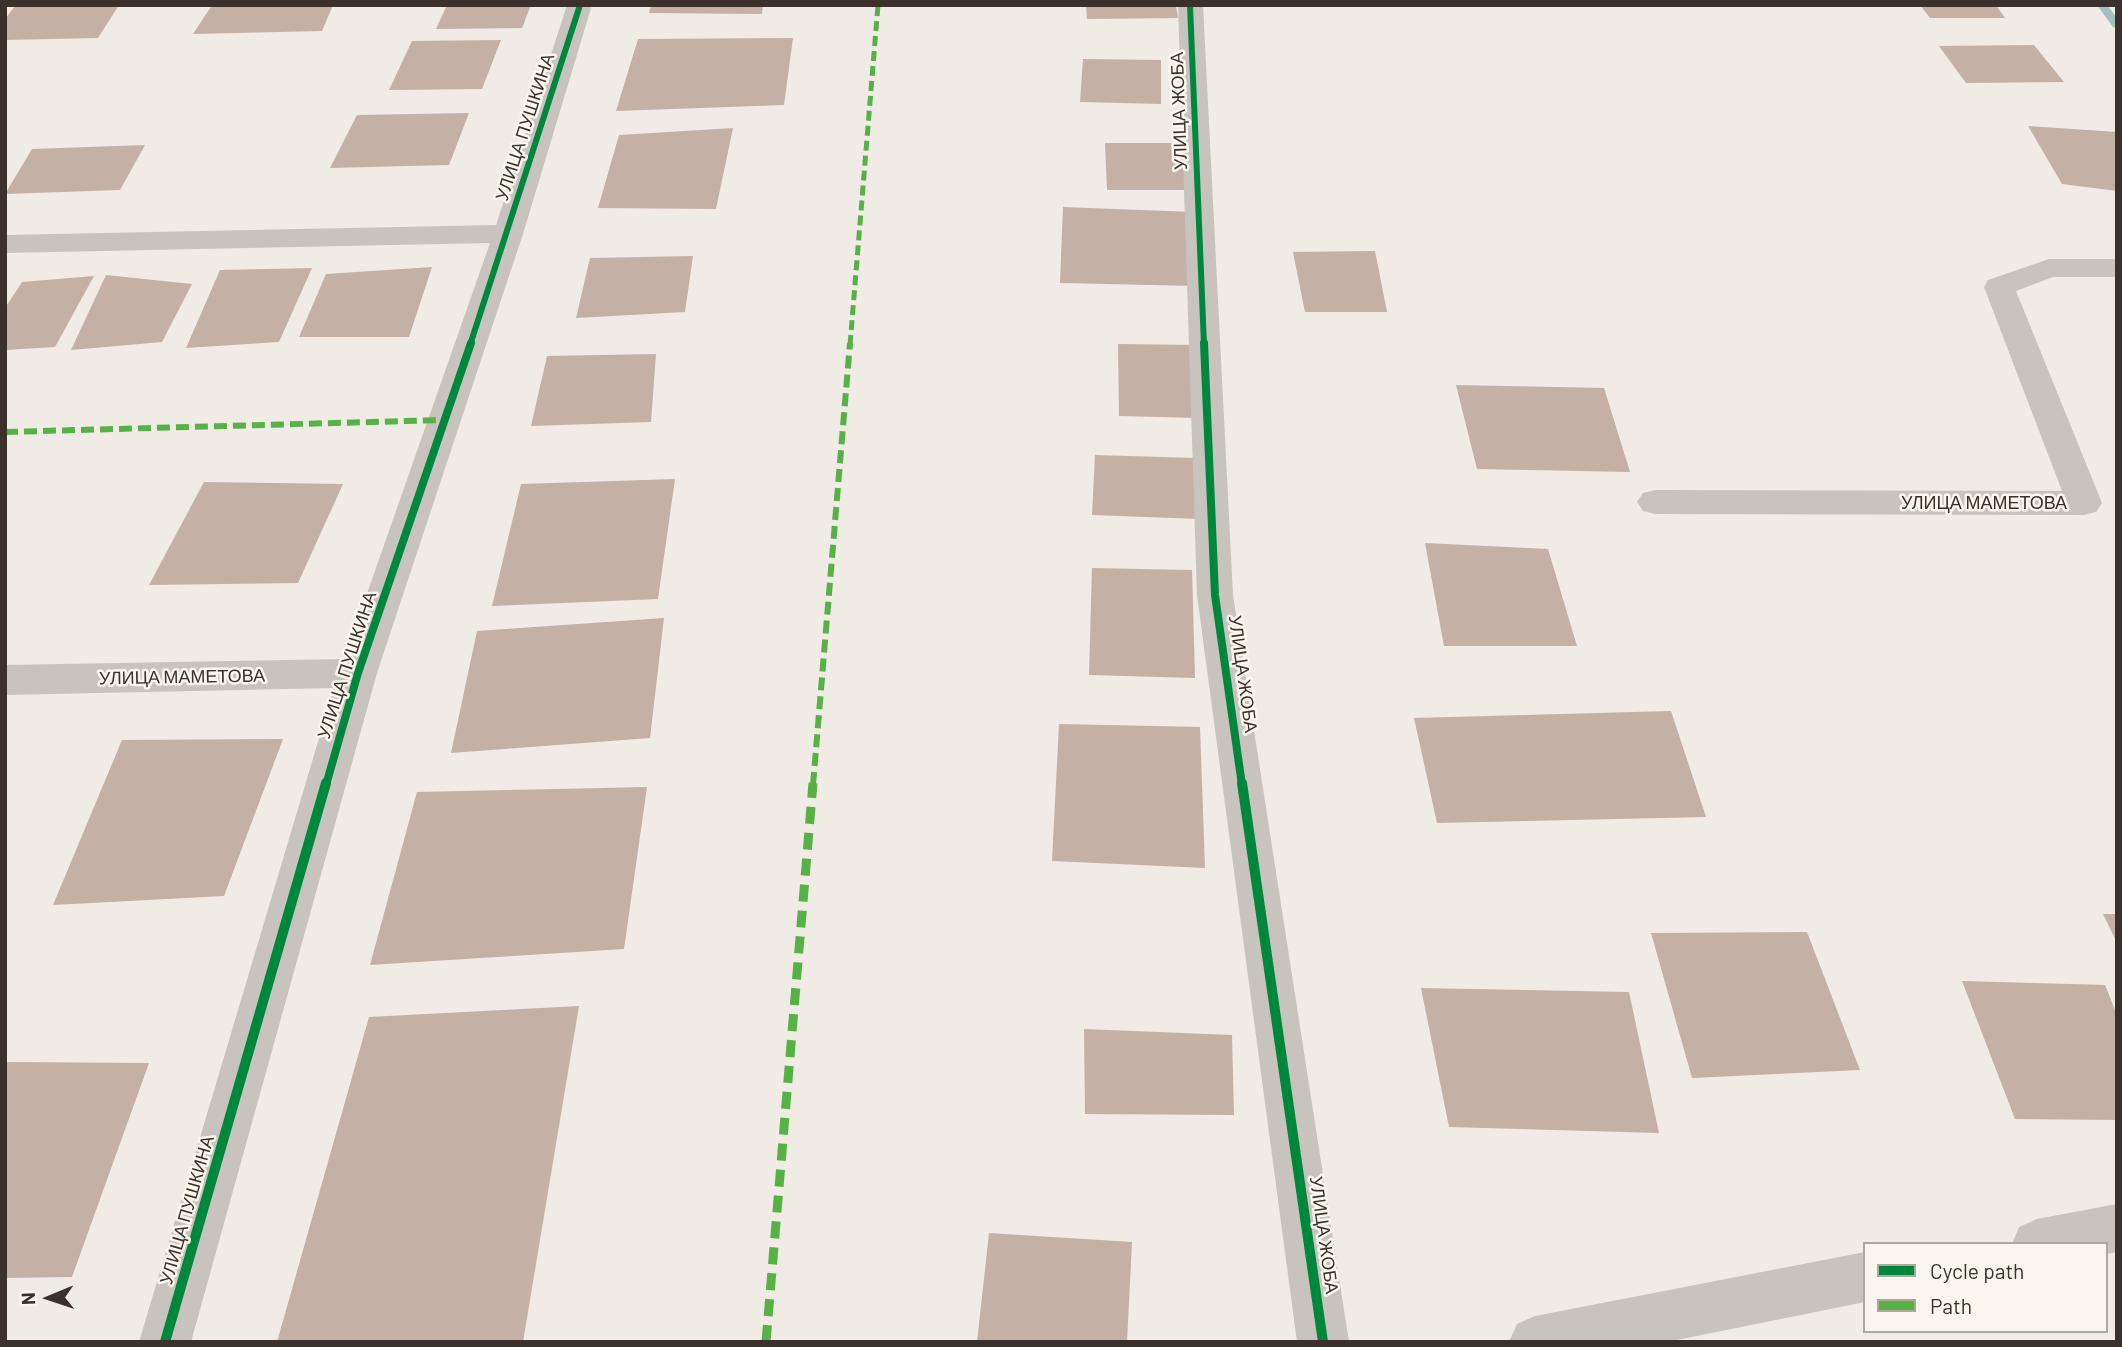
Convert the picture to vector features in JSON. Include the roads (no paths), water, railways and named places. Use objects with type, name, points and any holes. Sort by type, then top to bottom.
[{"type":"street","name":"УЛИЦА ПУШКИНА","points":[[165,1342],[358,673],[508,234],[580,5]]},
{"type":"street","name":"УЛИЦА ЖОБА","points":[[1191,5],[1215,595],[1324,1342]]},
{"type":"street","points":[[5,244],[508,234]]},
{"type":"street","name":"УЛИЦА МАМЕТОВА","points":[[1655,502],[2084,503],[1999,287],[2049,268],[2117,268]]},
{"type":"street","name":"УЛИЦА МАМЕТОВА","points":[[5,680],[358,673]]},
{"type":"street","points":[[2048,1242],[2117,1228]]},
{"type":"street","points":[[1535,1342],[1863,1277]]},
{"type":"waterway","points":[[2102,5],[2117,25]]}]
